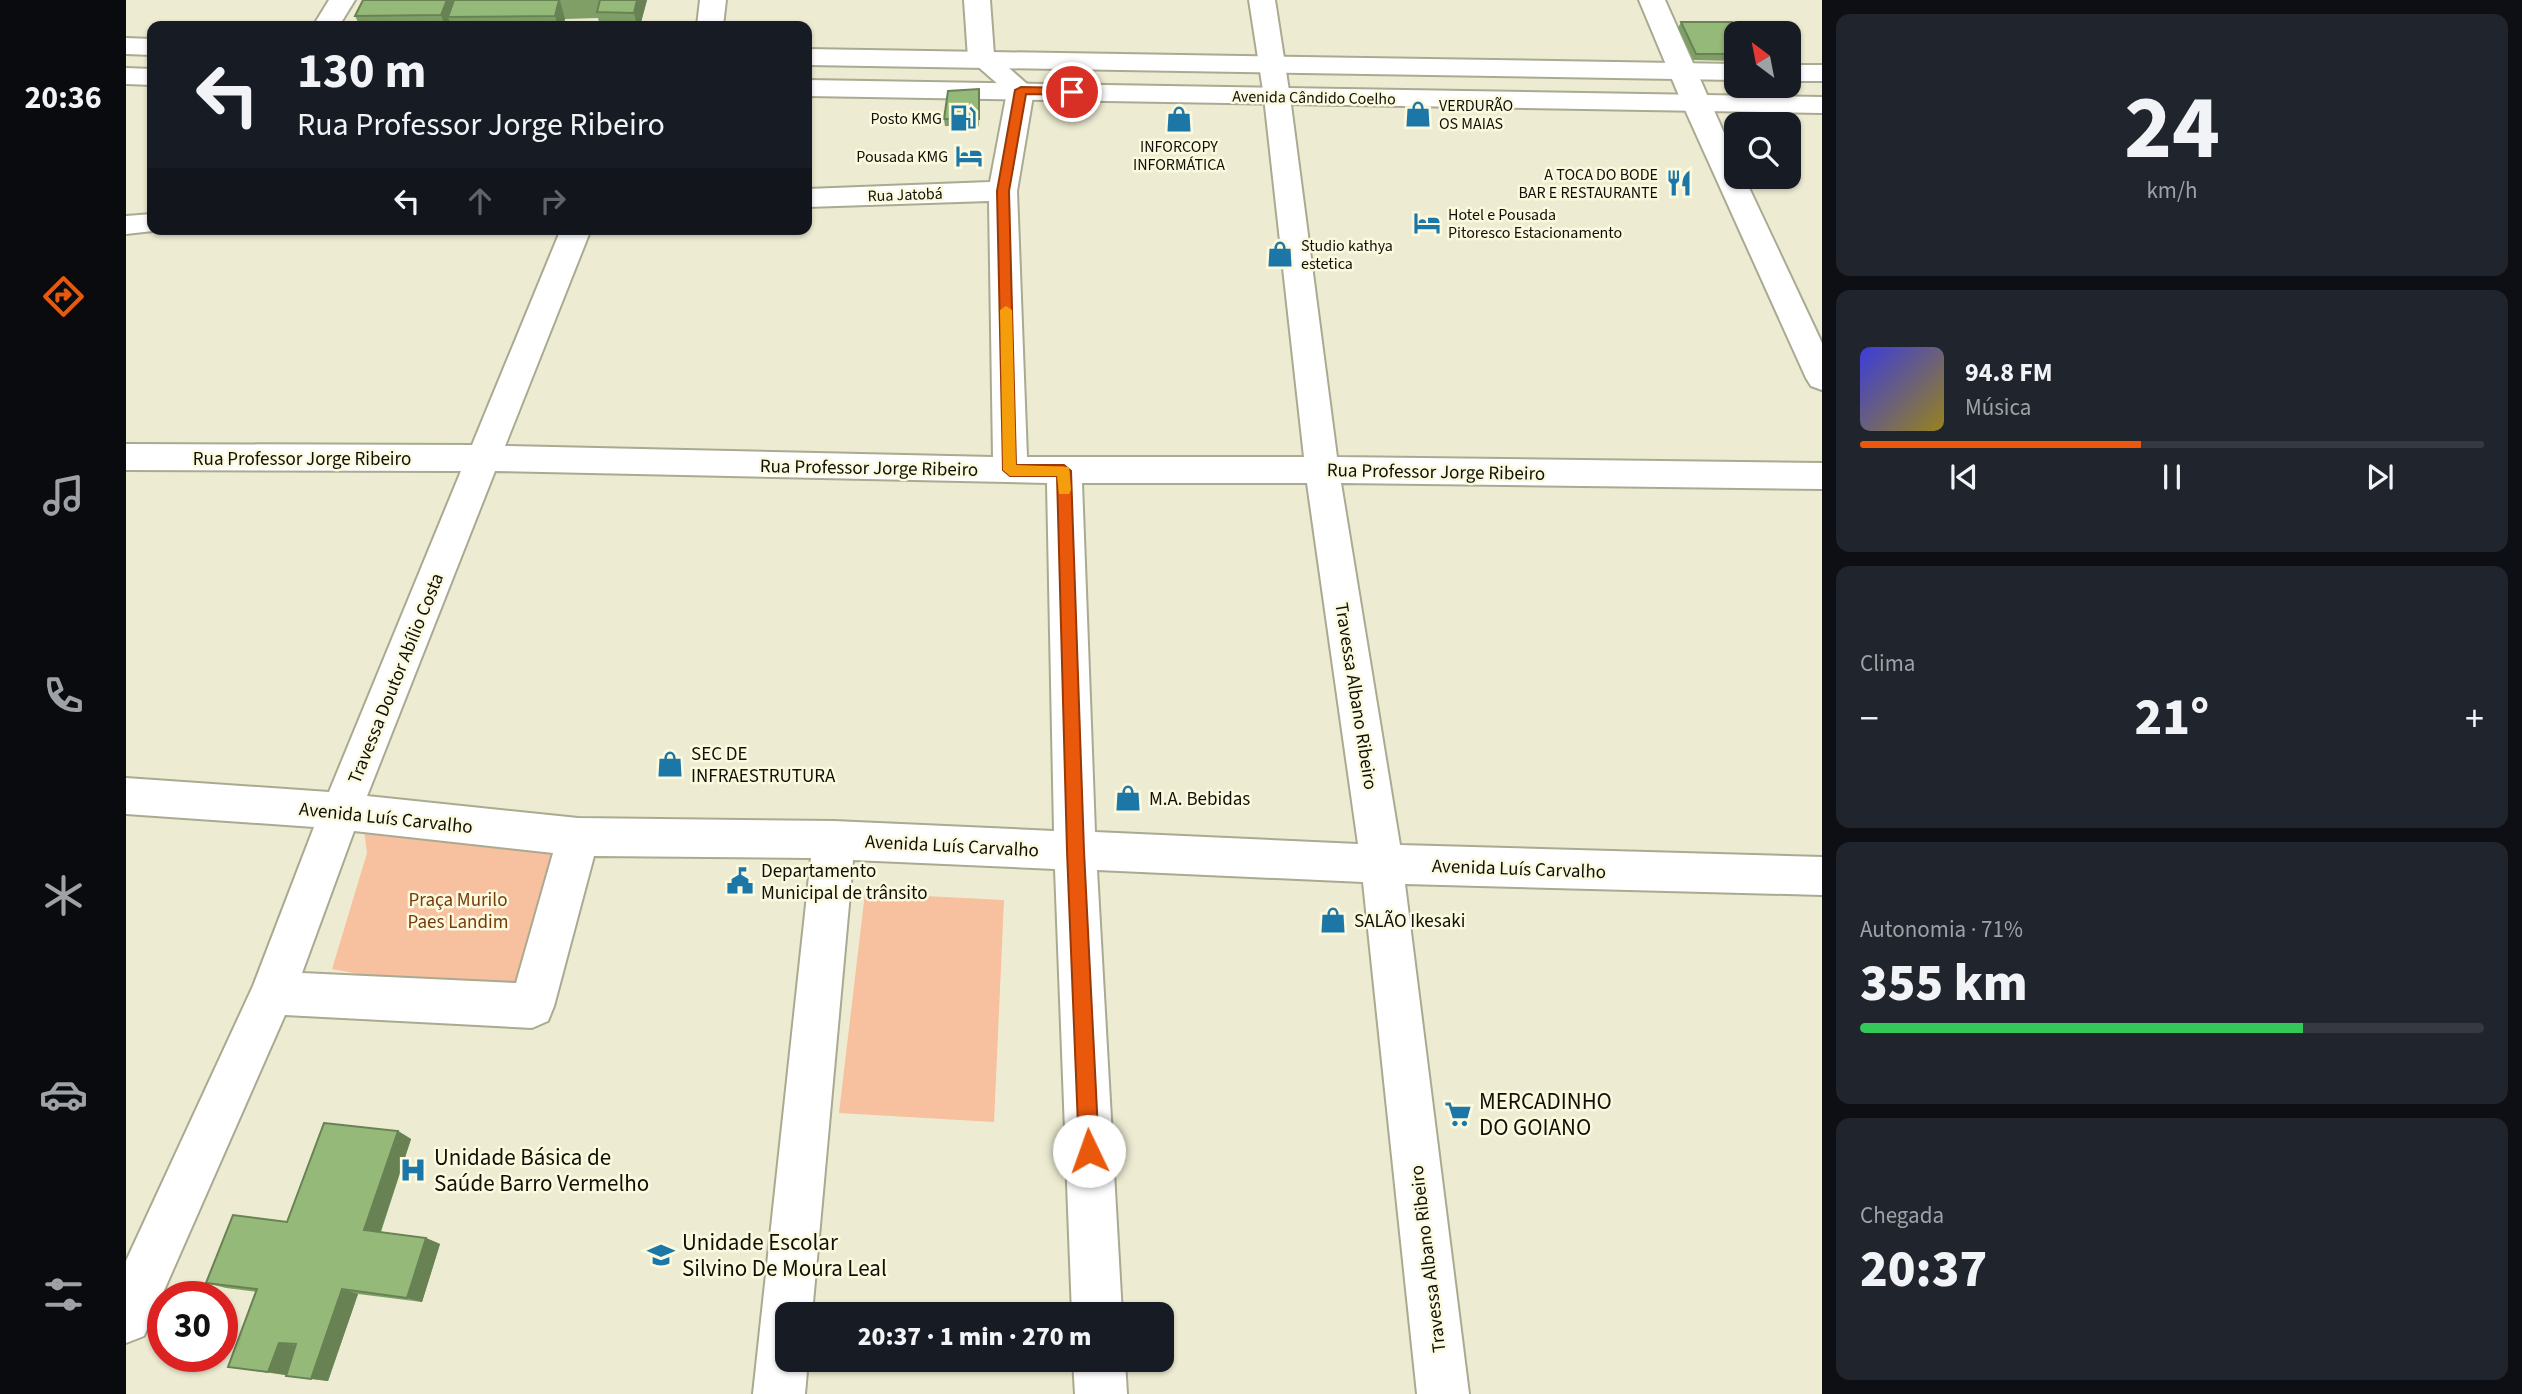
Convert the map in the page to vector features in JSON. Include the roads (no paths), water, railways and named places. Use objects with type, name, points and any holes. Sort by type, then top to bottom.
[{"type":"street","points":[[329,21],[342,0]]},
{"type":"street","points":[[711,21],[713,0]]},
{"type":"street","points":[[978,0],[981,58],[1021,90],[1003,191],[1010,470]]},
{"type":"street","name":"Travessa Albano Ribeiro","points":[[1262,0],[1275,81],[1322,470],[1382,864],[1443,1394]]},
{"type":"street","points":[[1652,0],[1696,103],[1822,378]]},
{"type":"street","points":[[126,46],[147,47]]},
{"type":"street","name":"Avenida Cândido Coelho","points":[[812,57],[981,58],[1275,81],[1696,103],[1822,105]]},
{"type":"street","name":"Avenida Cândido Coelho","points":[[812,88],[1021,90],[1275,81],[1724,72]]},
{"type":"street","points":[[1801,73],[1822,73]]},
{"type":"street","points":[[126,76],[147,77]]},
{"type":"street","name":"Rua Jatobá","points":[[812,198],[1003,191]]},
{"type":"street","points":[[126,225],[147,223]]},
{"type":"street","name":"Travessa Doutor Abílio Costa","points":[[126,1318],[272,993],[341,811],[574,235]]},
{"type":"street","name":"Rua Professor Jorge Ribeiro","points":[[126,457],[483,458],[1064,471],[1322,470],[1822,476]]},
{"type":"street","points":[[1064,471],[1075,851],[1096,1302]]},
{"type":"street","name":"Avenida Luís Carvalho","points":[[126,796],[341,811],[578,838],[834,840],[1382,864],[1822,876]]},
{"type":"street","points":[[272,993],[532,1006],[578,838]]},
{"type":"street","points":[[779,1394],[834,840]]},
{"type":"street","points":[[1100,1372],[1101,1394]]},
{"type":"place","name":"VERDURÃO OS MAIAS","points":[[1418,114]]},
{"type":"place","name":"Posto KMG","points":[[963,118]]},
{"type":"place","name":"INFORCOPY INFORMÁTICA","points":[[1179,119]]},
{"type":"place","name":"Pousada KMG","points":[[969,156]]},
{"type":"place","name":"A TOCA DO BODE BAR E RESTAURANTE","points":[[1679,183]]},
{"type":"place","name":"Hotel e Pousada Pitoresco Estacionamento","points":[[1427,223]]},
{"type":"place","name":"Studio kathya estetica","points":[[1280,254]]},
{"type":"place","name":"SEC DE INFRAESTRUTURA","points":[[670,764]]},
{"type":"place","name":"M.A. Bebidas","points":[[1128,798]]},
{"type":"place","name":"Departamento Municipal de trânsito","points":[[740,881]]},
{"type":"place","name":"SALÃO Ikesaki","points":[[1333,920]]},
{"type":"place","name":"MERCADINHO DO GOIANO","points":[[1458,1114]]},
{"type":"place","name":"Unidade Básica de Saúde Barro Vermelho","points":[[413,1170]]},
{"type":"place","name":"Unidade Escolar Silvino De Moura Leal","points":[[661,1255]]},
{"type":"park label","name":"Praça Murilo Paes Landim","points":[[458,910]]}]
